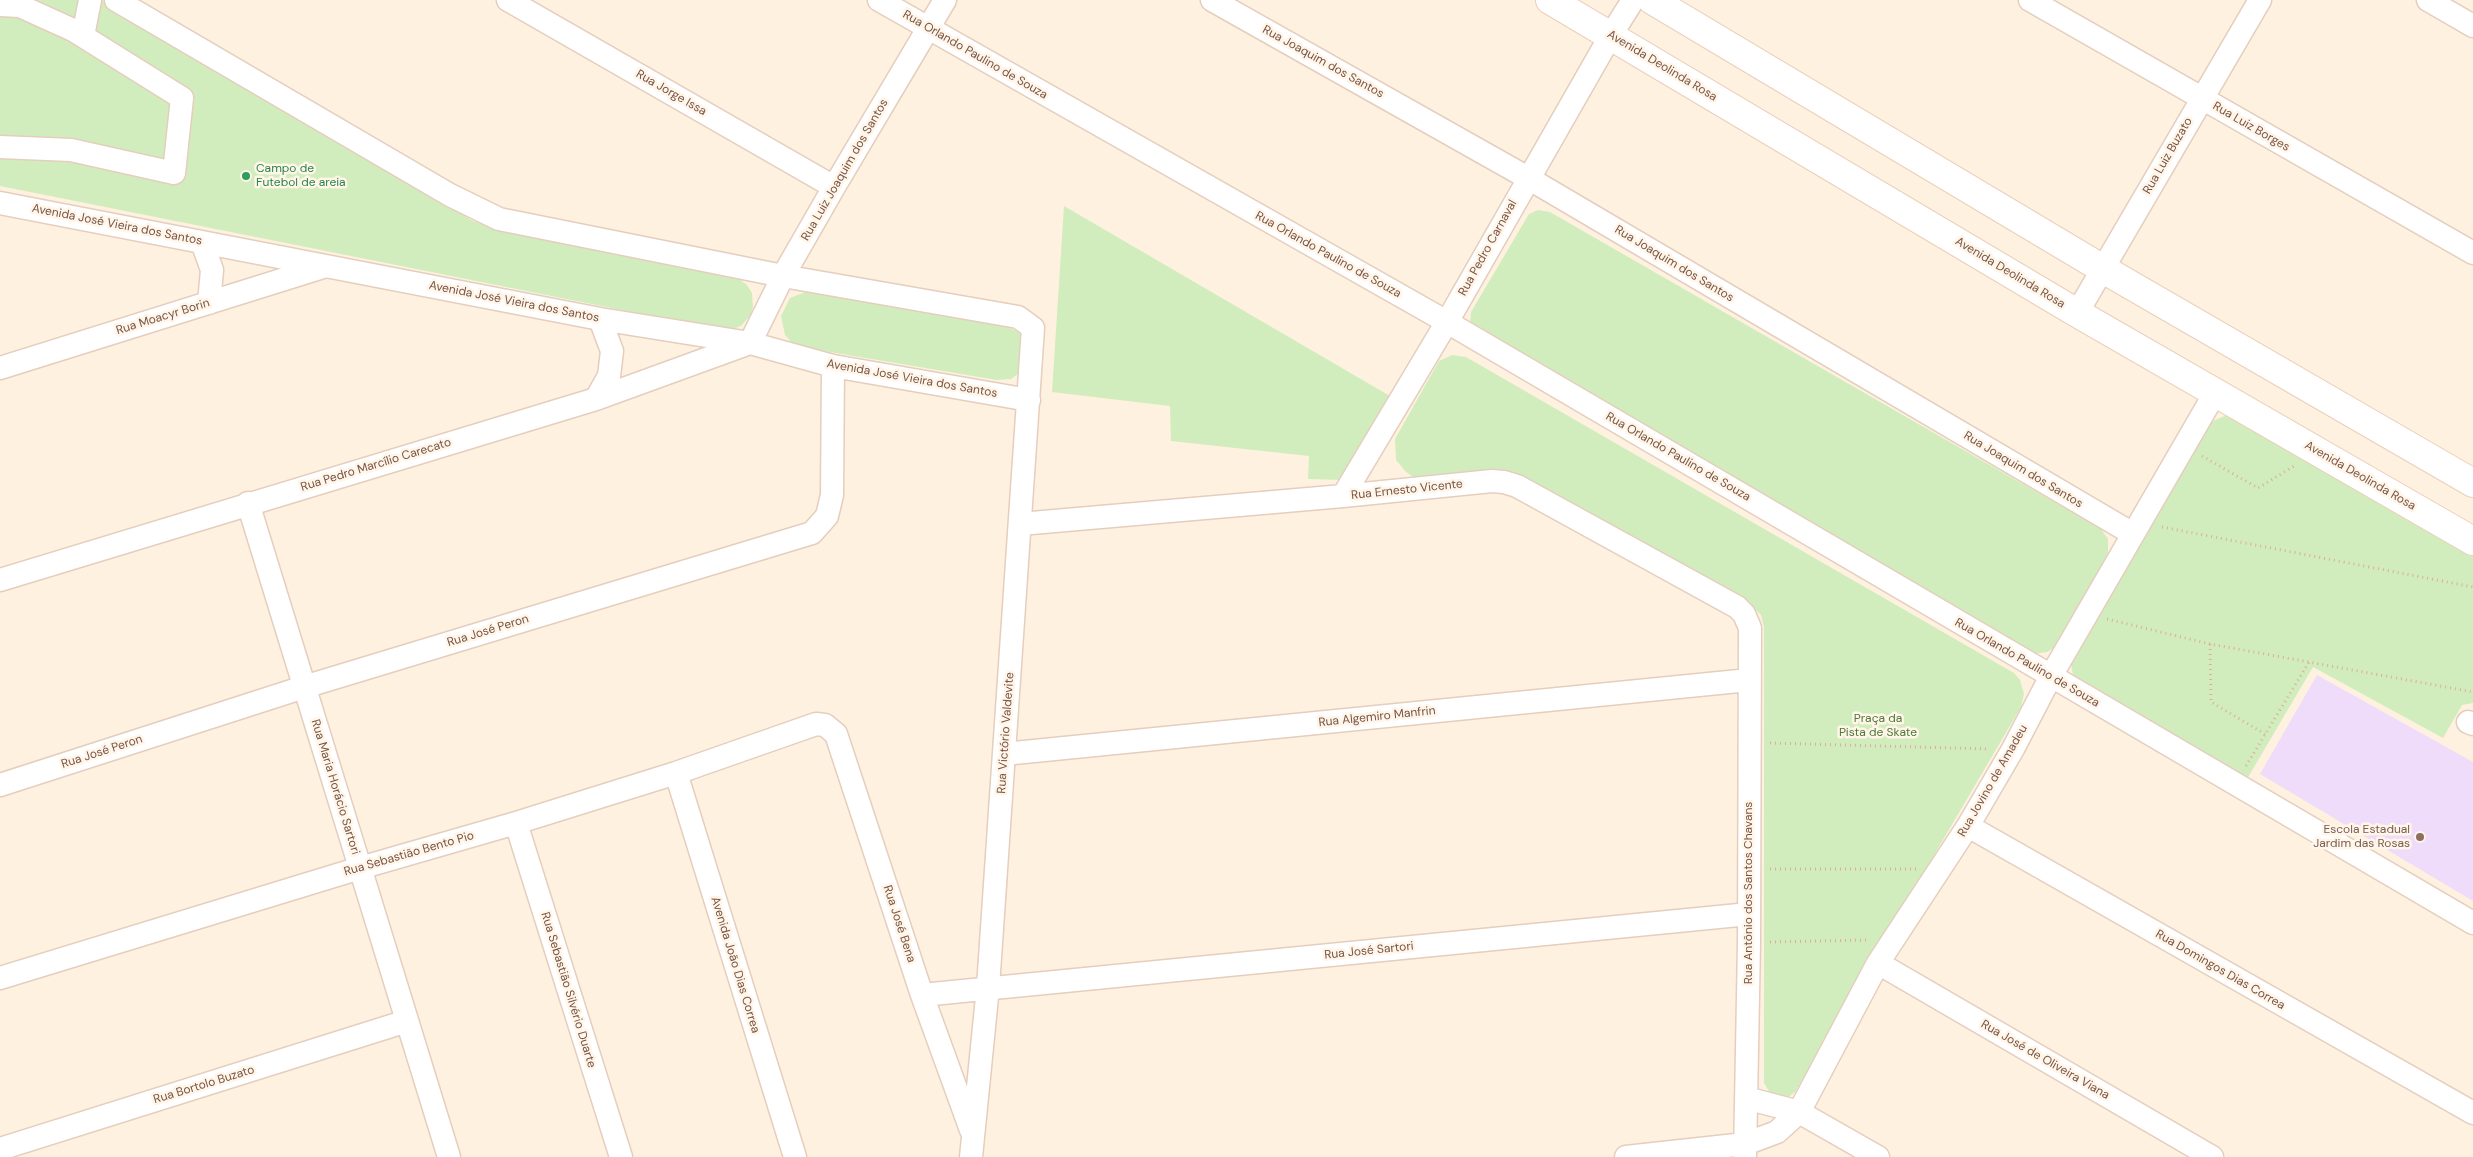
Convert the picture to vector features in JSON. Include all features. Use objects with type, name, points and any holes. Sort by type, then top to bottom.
[{"type":"street","points":[[82,36],[90,0]]},
{"type":"street","points":[[116,0],[450,195],[499,219],[783,276]]},
{"type":"street","name":"Rua Jorge Issa","points":[[508,0],[834,187]]},
{"type":"street","name":"Rua Orlando Paulino de Souza","points":[[879,0],[928,30],[1447,322],[2473,923]]},
{"type":"street","name":"Rua Luiz Joaquim dos Santos","points":[[750,343],[783,276],[945,0]]},
{"type":"street","name":"Rua Joaquim dos Santos","points":[[1212,0],[1528,178],[2136,528]]},
{"type":"street","name":"Avenida Deolinda Rosa","points":[[1550,0],[1611,34],[2077,314],[2473,541]]},
{"type":"street","name":"Rua Pedro Carnaval","points":[[1343,496],[1447,322],[1611,34],[1633,0]]},
{"type":"street","points":[[1652,0],[2103,269],[2473,483]]},
{"type":"street","name":"Rua Luiz Borges","points":[[2030,0],[2473,253]]},
{"type":"street","name":"Rua Luiz Buzato","points":[[2077,314],[2260,0]]},
{"type":"street","points":[[2428,0],[2473,26]]},
{"type":"street","points":[[0,5],[20,6],[82,36],[182,98],[174,174],[71,150],[0,147]]},
{"type":"street","name":"Avenida José Vieira dos Santos","points":[[0,203],[600,319],[750,343],[833,366],[1029,400]]},
{"type":"street","points":[[202,242],[212,270],[209,303]]},
{"type":"street","name":"Rua Moacyr Borin","points":[[0,368],[326,266]]},
{"type":"street","name":"Rua Victório Valdevite","points":[[783,276],[1018,317],[1028,322],[1034,332],[988,988],[971,1157]]},
{"type":"street","points":[[596,399],[609,376],[612,351],[600,319]]},
{"type":"street","name":"Rua Pedro Marcílio Carecato","points":[[0,580],[248,503],[596,399],[750,343]]},
{"type":"street","name":"Rua José Peron","points":[[0,785],[304,687],[812,533],[827,516],[832,496],[833,366]]},
{"type":"street","name":"Rua Jovino de Amadeu","points":[[1626,1157],[1745,1151],[1777,1132],[1799,1112],[1878,963],[1968,826],[2013,749],[2051,676],[2215,393]]},
{"type":"street","name":"Rua Ernesto Vicente","points":[[1020,524],[1492,481],[1504,482],[1517,486],[1737,607],[1744,614],[1750,628]]},
{"type":"street","name":"Rua Maria Horácio Sartori","points":[[248,503],[449,1157]]},
{"type":"street","name":"Rua Antônio dos Santos Chavans","points":[[1745,1151],[1749,942],[1750,628]]},
{"type":"street","name":"Rua Algemiro Manfrin","points":[[1004,754],[1750,680]]},
{"type":"street","name":"Rua Sebastião Bento Pio","points":[[0,978],[360,868],[516,823],[676,773],[816,724]]},
{"type":"street","name":"Rua José Bena","points":[[816,724],[824,725],[836,734],[922,995],[972,1134]]},
{"type":"street","name":"Avenida João Dias Correa","points":[[676,773],[795,1157]]},
{"type":"street","name":"Rua Sebastião Silvério Duarte","points":[[516,823],[621,1157]]},
{"type":"street","name":"Rua Domingos Dias Correa","points":[[1968,826],[2473,1113]]},
{"type":"street","name":"Rua José Sartori","points":[[922,995],[1749,914]]},
{"type":"street","name":"Rua José de Oliveira Viana","points":[[1878,963],[2212,1157]]},
{"type":"street","name":"Rua Bortolo Buzato","points":[[0,1149],[407,1022]]},
{"type":"street","points":[[1746,1098],[1799,1112],[1878,1157]]},
{"type":"path","points":[[2184,446],[2258,488],[2317,452]]},
{"type":"path","points":[[2136,528],[2473,587]]},
{"type":"path","points":[[2087,614],[2210,644],[2473,692]]},
{"type":"path","points":[[2210,644],[2211,702],[2265,734]]},
{"type":"path","points":[[2235,785],[2309,662]]},
{"type":"path","points":[[1749,742],[2013,749]]},
{"type":"path","points":[[1749,869],[1938,869]]},
{"type":"path","points":[[1749,942],[1892,940]]},
{"type":"shaded area","name":"Escola Estadual Jardim das Rosas","points":[[2317,675],[2473,762],[2473,901],[2260,774]]},
{"type":"green space","points":[[0,0],[102,0],[473,221],[503,231],[735,276],[747,285],[752,293],[753,307],[750,316],[741,326],[727,331],[0,186]]},
{"type":"green space","points":[[1064,206],[1390,396],[1342,480],[1308,479],[1309,456],[1171,441],[1170,406],[1052,392]]},
{"type":"green space","points":[[1538,210],[1550,212],[2101,529],[2108,539],[2108,556],[2055,647],[2047,652],[2033,654],[1470,323],[1471,312],[1529,214]]},
{"type":"green space","points":[[808,291],[1006,325],[1022,335],[1023,370],[1011,379],[997,380],[800,347],[791,342],[785,335],[781,316],[790,298]]},
{"type":"green space","name":"Praça da Pista de Skate","points":[[1452,355],[1466,357],[2014,673],[2020,680],[2024,694],[2021,707],[1795,1092],[1790,1096],[1784,1097],[1770,1093],[1764,1083],[1764,627],[1761,615],[1749,603],[1504,473],[1415,478],[1406,472],[1396,460],[1395,439],[1439,361]]},
{"type":"green space","points":[[2227,415],[2473,552],[2473,703],[2462,705],[2443,738],[2313,667],[2247,779],[2076,680],[2071,664],[2208,423]]},
{"type":"place","name":"Campo de Futebol de areia","points":[[246,176]]},
{"type":"place","name":"Escola Estadual Jardim das Rosas","points":[[2420,837]]}]
